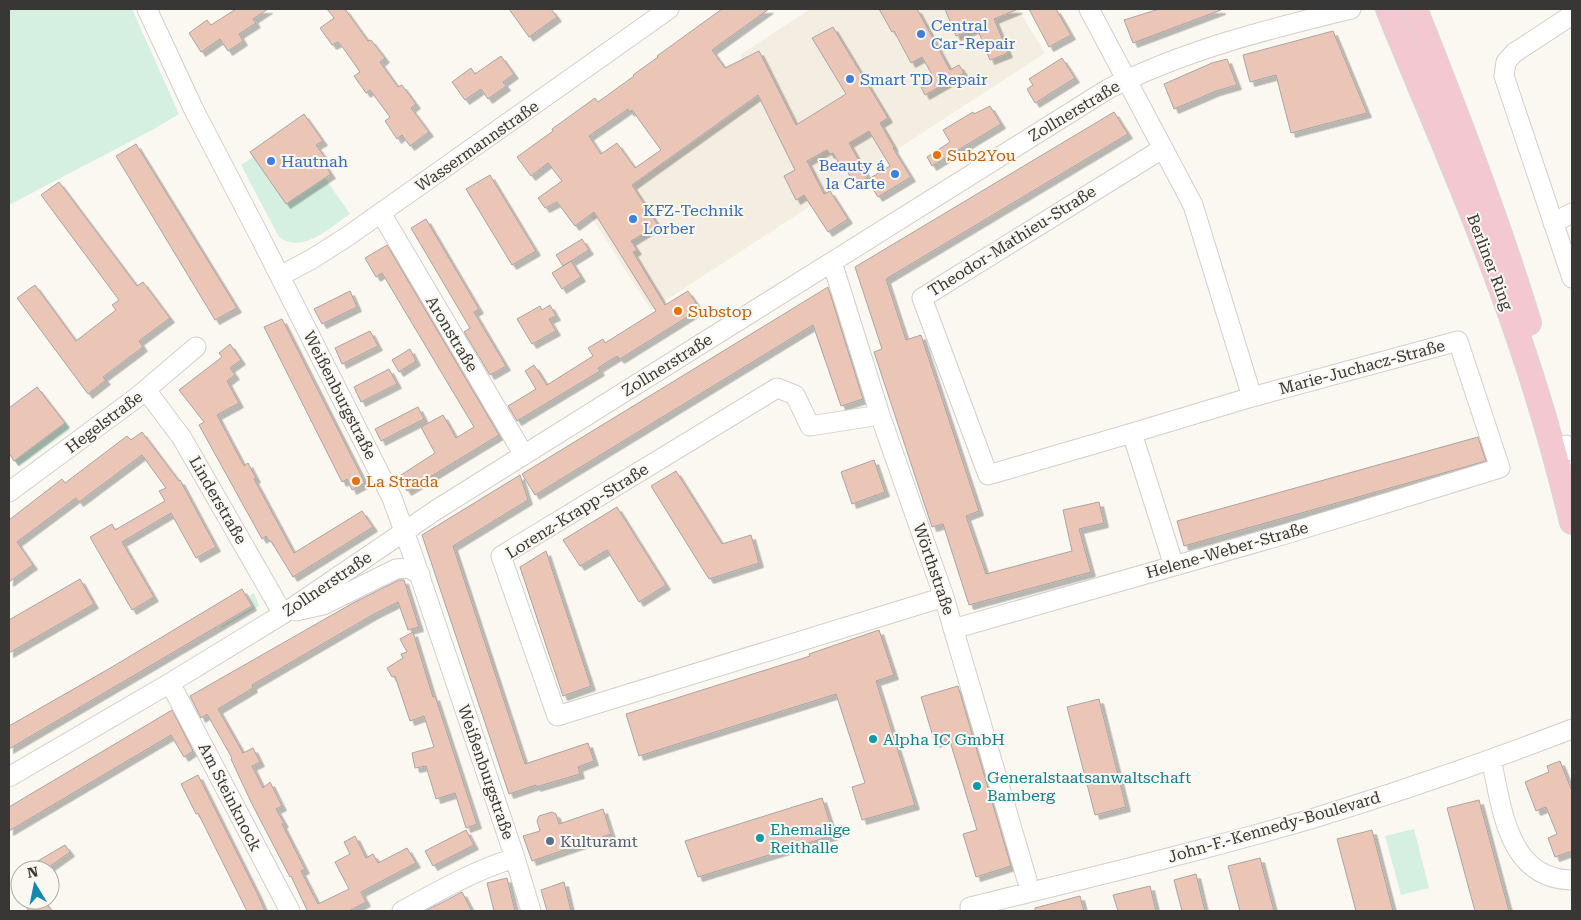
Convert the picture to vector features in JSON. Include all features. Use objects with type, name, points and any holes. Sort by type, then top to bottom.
[{"type":"main road","name":"Berliner Ring","points":[[1388,9],[1484,246],[1518,337],[1545,424],[1572,522]]},
{"type":"main road","name":"Berliner Ring","points":[[1415,9],[1506,250],[1569,448],[1572,468]]},
{"type":"street","name":"Weißenburgstraße","points":[[147,9],[194,110],[392,498],[420,574],[531,911]]},
{"type":"street","name":"Wassermannstraße","points":[[280,276],[312,259],[380,213],[670,9]]},
{"type":"street","points":[[1089,9],[1193,205],[1252,396],[1132,433],[1174,566]]},
{"type":"street","name":"Zollnerstraße","points":[[9,777],[170,683],[282,614],[405,531],[524,455],[1108,89],[1164,63],[1215,45],[1351,9]]},
{"type":"street","points":[[1572,15],[1514,53],[1506,62],[1504,76],[1572,278]]},
{"type":"street","name":"Theodor-Mathieu-Straße","points":[[1132,433],[988,475],[922,298],[1162,149]]},
{"type":"street","name":"Aronstraße","points":[[380,213],[524,455]]},
{"type":"street","points":[[1553,223],[1572,213]]},
{"type":"street","name":"Wörthstraße","points":[[832,262],[880,415],[944,597],[1027,880]]},
{"type":"street","name":"Marie-Juchacz-Straße","points":[[1252,396],[1458,341],[1500,468]]},
{"type":"street","name":"Hegelstraße","points":[[9,492],[146,390],[196,347]]},
{"type":"street","name":"Lorenz-Krapp-Straße","points":[[880,415],[810,426],[795,395],[778,388],[501,556],[557,716],[944,597]]},
{"type":"street","name":"Linderstraße","points":[[146,390],[182,438],[282,614]]},
{"type":"street","name":"Helene-Weber-Straße","points":[[953,629],[1296,531],[1500,468]]},
{"type":"street","points":[[282,614],[323,605],[396,569],[408,568],[420,574]]},
{"type":"street","name":"Am Steinknock","points":[[170,683],[290,911]]},
{"type":"street","name":"John-F.-Kennedy-Boulevard","points":[[970,907],[1292,824],[1363,803],[1572,729]]},
{"type":"street","points":[[1491,759],[1508,830],[1519,852],[1533,868],[1560,880],[1572,880]]},
{"type":"street","points":[[402,911],[472,873],[515,858]]},
{"type":"shaded area","points":[[810,9],[1018,9],[1045,53],[651,310],[590,215],[759,96],[740,55]]},
{"type":"green space","points":[[9,9],[132,9],[179,114],[9,205]]},
{"type":"green space","points":[[253,157],[286,204],[325,178],[350,214],[325,232],[307,241],[288,242],[279,237],[241,165]]},
{"type":"green space","points":[[65,423],[70,430],[19,467],[14,461]]},
{"type":"green space","points":[[254,593],[259,606],[222,628],[221,626],[253,607],[248,596]]},
{"type":"green space","points":[[1414,829],[1429,888],[1401,895],[1385,836]]},
{"type":"building","points":[[236,9],[268,9],[253,19],[256,23],[239,34],[243,41],[228,51],[220,39],[201,52],[189,33],[207,20],[211,25]]},
{"type":"building","points":[[327,9],[345,9],[368,41],[371,40],[385,58],[380,62],[398,87],[402,85],[416,104],[411,108],[429,132],[410,146],[402,135],[397,139],[385,121],[390,117],[370,90],[366,93],[354,76],[360,72],[344,49],[338,42],[332,45],[320,28],[334,18]]},
{"type":"building","points":[[509,9],[551,9],[557,17],[529,37]]},
{"type":"building","points":[[722,9],[769,9],[712,50],[725,68],[759,51],[796,125],[846,94],[812,38],[833,27],[888,118],[880,123],[911,177],[878,197],[867,180],[890,166],[869,131],[849,143],[868,177],[855,184],[842,163],[840,165],[833,153],[830,154],[827,150],[807,161],[824,194],[830,191],[848,219],[828,232],[804,195],[796,200],[784,176],[795,170],[758,95],[632,185],[658,225],[631,241],[637,250],[633,252],[665,305],[688,291],[700,309],[620,359],[617,356],[598,368],[600,371],[517,421],[508,406],[536,389],[525,371],[534,365],[547,385],[593,356],[588,348],[603,339],[605,343],[656,311],[594,212],[575,226],[557,202],[545,208],[538,198],[562,181],[548,163],[531,176],[517,157],[595,98],[598,102],[634,76],[657,56]],"holes":[[[628,109],[630,112],[632,110],[661,150],[635,168],[617,143],[601,154],[589,136]]]},
{"type":"building","points":[[879,9],[917,9],[950,70],[959,65],[964,73],[925,95],[920,85],[934,78],[922,57],[911,63],[894,31],[892,32]]},
{"type":"building","points":[[945,9],[1018,9],[994,19],[1008,53],[990,60],[977,28],[956,36]]},
{"type":"building","points":[[1029,9],[1056,9],[1071,35],[1049,47]]},
{"type":"building","points":[[1159,9],[1221,10],[1133,43],[1124,20]]},
{"type":"building","points":[[1333,31],[1367,113],[1291,133],[1276,75],[1250,82],[1243,55]]},
{"type":"building","points":[[501,56],[514,74],[503,82],[506,86],[488,99],[481,89],[465,100],[452,82],[471,68],[475,74]]},
{"type":"building","points":[[1062,58],[1075,78],[1035,103],[1027,89],[1033,85],[1029,79]]},
{"type":"building","points":[[1227,59],[1237,85],[1216,91],[1174,109],[1164,84],[1212,63]]},
{"type":"building","points":[[990,106],[1001,124],[932,166],[927,157],[950,142],[943,130],[973,112],[974,114]]},
{"type":"building","points":[[1114,112],[1128,134],[886,279],[906,340],[921,335],[979,511],[966,516],[986,574],[1072,551],[1063,510],[1099,502],[1104,523],[1079,529],[1091,572],[969,605],[943,524],[932,527],[874,352],[882,349],[855,267]]},
{"type":"building","points":[[304,114],[323,141],[316,145],[327,160],[323,162],[331,174],[286,204],[250,152]]},
{"type":"building","points":[[136,144],[237,308],[215,320],[116,156]]},
{"type":"building","points":[[490,175],[536,251],[512,265],[466,189]]},
{"type":"building","points":[[59,182],[137,286],[143,282],[170,318],[139,341],[143,347],[103,377],[106,380],[88,394],[17,298],[35,285],[76,341],[116,310],[112,305],[119,300],[41,195]]},
{"type":"building","points":[[426,219],[479,309],[474,312],[506,366],[490,375],[464,332],[470,328],[411,228]]},
{"type":"building","points":[[582,239],[589,250],[563,266],[556,255]]},
{"type":"building","points":[[387,245],[499,435],[407,491],[398,477],[435,453],[421,427],[443,415],[456,438],[474,427],[382,273],[376,277],[365,258]]},
{"type":"building","points":[[571,261],[581,277],[562,289],[552,273]]},
{"type":"building","points":[[828,287],[863,399],[841,406],[813,325],[535,495],[522,474]]},
{"type":"building","points":[[350,291],[357,307],[322,324],[314,309]]},
{"type":"building","points":[[550,305],[556,316],[549,319],[556,331],[532,344],[517,319],[540,306],[542,310]]},
{"type":"building","points":[[282,319],[365,483],[352,490],[347,479],[342,482],[264,327]]},
{"type":"building","points":[[370,331],[378,346],[342,364],[335,348]]},
{"type":"building","points":[[230,344],[241,360],[230,368],[235,375],[227,381],[239,403],[217,415],[244,466],[248,463],[256,478],[254,479],[294,553],[362,511],[373,527],[293,577],[271,541],[266,536],[262,539],[199,425],[204,422],[179,390],[222,357],[219,353]]},
{"type":"building","points":[[410,349],[416,361],[399,372],[392,360]]},
{"type":"building","points":[[389,369],[397,384],[361,402],[354,387]]},
{"type":"building","points":[[37,387],[65,423],[14,461],[9,453],[9,408]]},
{"type":"building","points":[[418,407],[424,419],[381,441],[375,429]]},
{"type":"building","points":[[142,432],[180,480],[216,547],[196,558],[171,513],[122,542],[154,597],[132,610],[90,537],[112,524],[115,530],[165,501],[159,491],[166,488],[142,455],[79,502],[76,498],[17,542],[33,565],[9,582],[9,520],[62,479],[65,483],[127,436],[131,440]]},
{"type":"building","points":[[1478,437],[1486,461],[1184,546],[1177,521]]},
{"type":"building","points":[[874,460],[885,492],[852,504],[841,472]]},
{"type":"building","points":[[676,471],[722,544],[751,535],[759,563],[709,579],[651,486]]},
{"type":"building","points":[[520,475],[528,500],[453,546],[525,764],[588,743],[594,761],[578,767],[580,774],[509,794],[422,535]]},
{"type":"building","points":[[617,507],[666,585],[639,602],[607,550],[580,566],[563,540]]},
{"type":"building","points":[[546,551],[591,686],[563,696],[520,567]]},
{"type":"building","points":[[80,579],[94,604],[9,653],[9,620]]},
{"type":"building","points":[[399,580],[404,580],[419,627],[408,630],[398,602],[252,685],[253,688],[218,709],[243,753],[253,748],[260,762],[252,766],[263,788],[270,782],[282,806],[276,809],[305,869],[301,871],[318,904],[349,889],[335,862],[350,854],[344,842],[355,836],[366,858],[373,854],[378,863],[407,848],[416,863],[361,892],[366,902],[349,911],[304,911],[307,910],[251,802],[232,758],[207,714],[201,718],[190,696],[353,603]]},
{"type":"building","points":[[242,589],[252,606],[9,749],[9,726]]},
{"type":"building","points":[[879,630],[894,675],[876,681],[915,805],[862,820],[852,787],[865,783],[836,694],[639,756],[626,714],[810,656],[809,654]]},
{"type":"building","points":[[413,632],[433,697],[435,696],[477,824],[466,828],[455,793],[436,799],[426,766],[415,768],[412,753],[434,747],[424,716],[410,721],[395,676],[392,677],[387,668],[403,658],[401,654],[407,652],[400,639]]},
{"type":"building","name":"Generalstaatsanwaltschaft Bamberg","points":[[958,686],[1011,866],[976,877],[963,834],[977,830],[949,738],[935,743],[921,697]]},
{"type":"building","points":[[1099,699],[1126,807],[1095,815],[1067,707]]},
{"type":"building","points":[[172,710],[193,751],[184,757],[171,735],[9,831],[9,807]]},
{"type":"building","points":[[1560,761],[1572,791],[1572,851],[1555,857],[1548,838],[1557,834],[1546,807],[1536,811],[1525,782],[1549,772],[1547,766]]},
{"type":"building","points":[[198,775],[265,911],[247,911],[198,813],[196,814],[181,784]]},
{"type":"building","name":"Ehemalige Reithalle","points":[[822,798],[834,835],[698,877],[685,841]]},
{"type":"building","points":[[1479,800],[1509,911],[1475,911],[1447,808]]},
{"type":"building","points":[[603,809],[611,834],[532,861],[523,836],[540,831],[537,821],[539,816],[552,812],[556,814],[559,824]]},
{"type":"building","points":[[466,830],[474,845],[433,866],[425,851]]},
{"type":"building","points":[[1372,830],[1393,911],[1356,911],[1337,839]]},
{"type":"building","points":[[65,845],[70,852],[59,860],[39,860]]},
{"type":"building","points":[[1260,858],[1274,911],[1240,911],[1228,866]]},
{"type":"building","points":[[1196,874],[1205,911],[1182,911],[1174,880]]},
{"type":"building","points":[[507,878],[515,911],[494,911],[487,883]]},
{"type":"building","points":[[564,882],[571,911],[547,911],[541,890]]},
{"type":"building","points":[[1150,886],[1156,911],[1118,911],[1113,895]]},
{"type":"building","points":[[462,892],[472,911],[425,911],[449,899]]},
{"type":"building","points":[[1080,896],[1084,911],[1035,911],[1035,908]]},
{"type":"building","points":[[28,910],[52,911],[29,911]]},
{"type":"place","name":"Central Car-Repair","points":[[921,34]]},
{"type":"place","name":"Smart TD Repair","points":[[850,79]]},
{"type":"place","name":"Sub2You","points":[[937,155]]},
{"type":"place","name":"Hautnah","points":[[271,161]]},
{"type":"place","name":"Beauty á la Carte","points":[[895,174]]},
{"type":"place","name":"KFZ-Technik Lorber","points":[[633,219]]},
{"type":"place","name":"Substop","points":[[678,311]]},
{"type":"place","name":"La Strada","points":[[356,481]]},
{"type":"place","name":"Alpha IC GmbH","points":[[873,739]]},
{"type":"place","name":"Generalstaatsanwaltschaft Bamberg","points":[[977,786]]},
{"type":"place","name":"Ehemalige Reithalle","points":[[760,838]]},
{"type":"place","name":"Kulturamt","points":[[550,841]]}]
